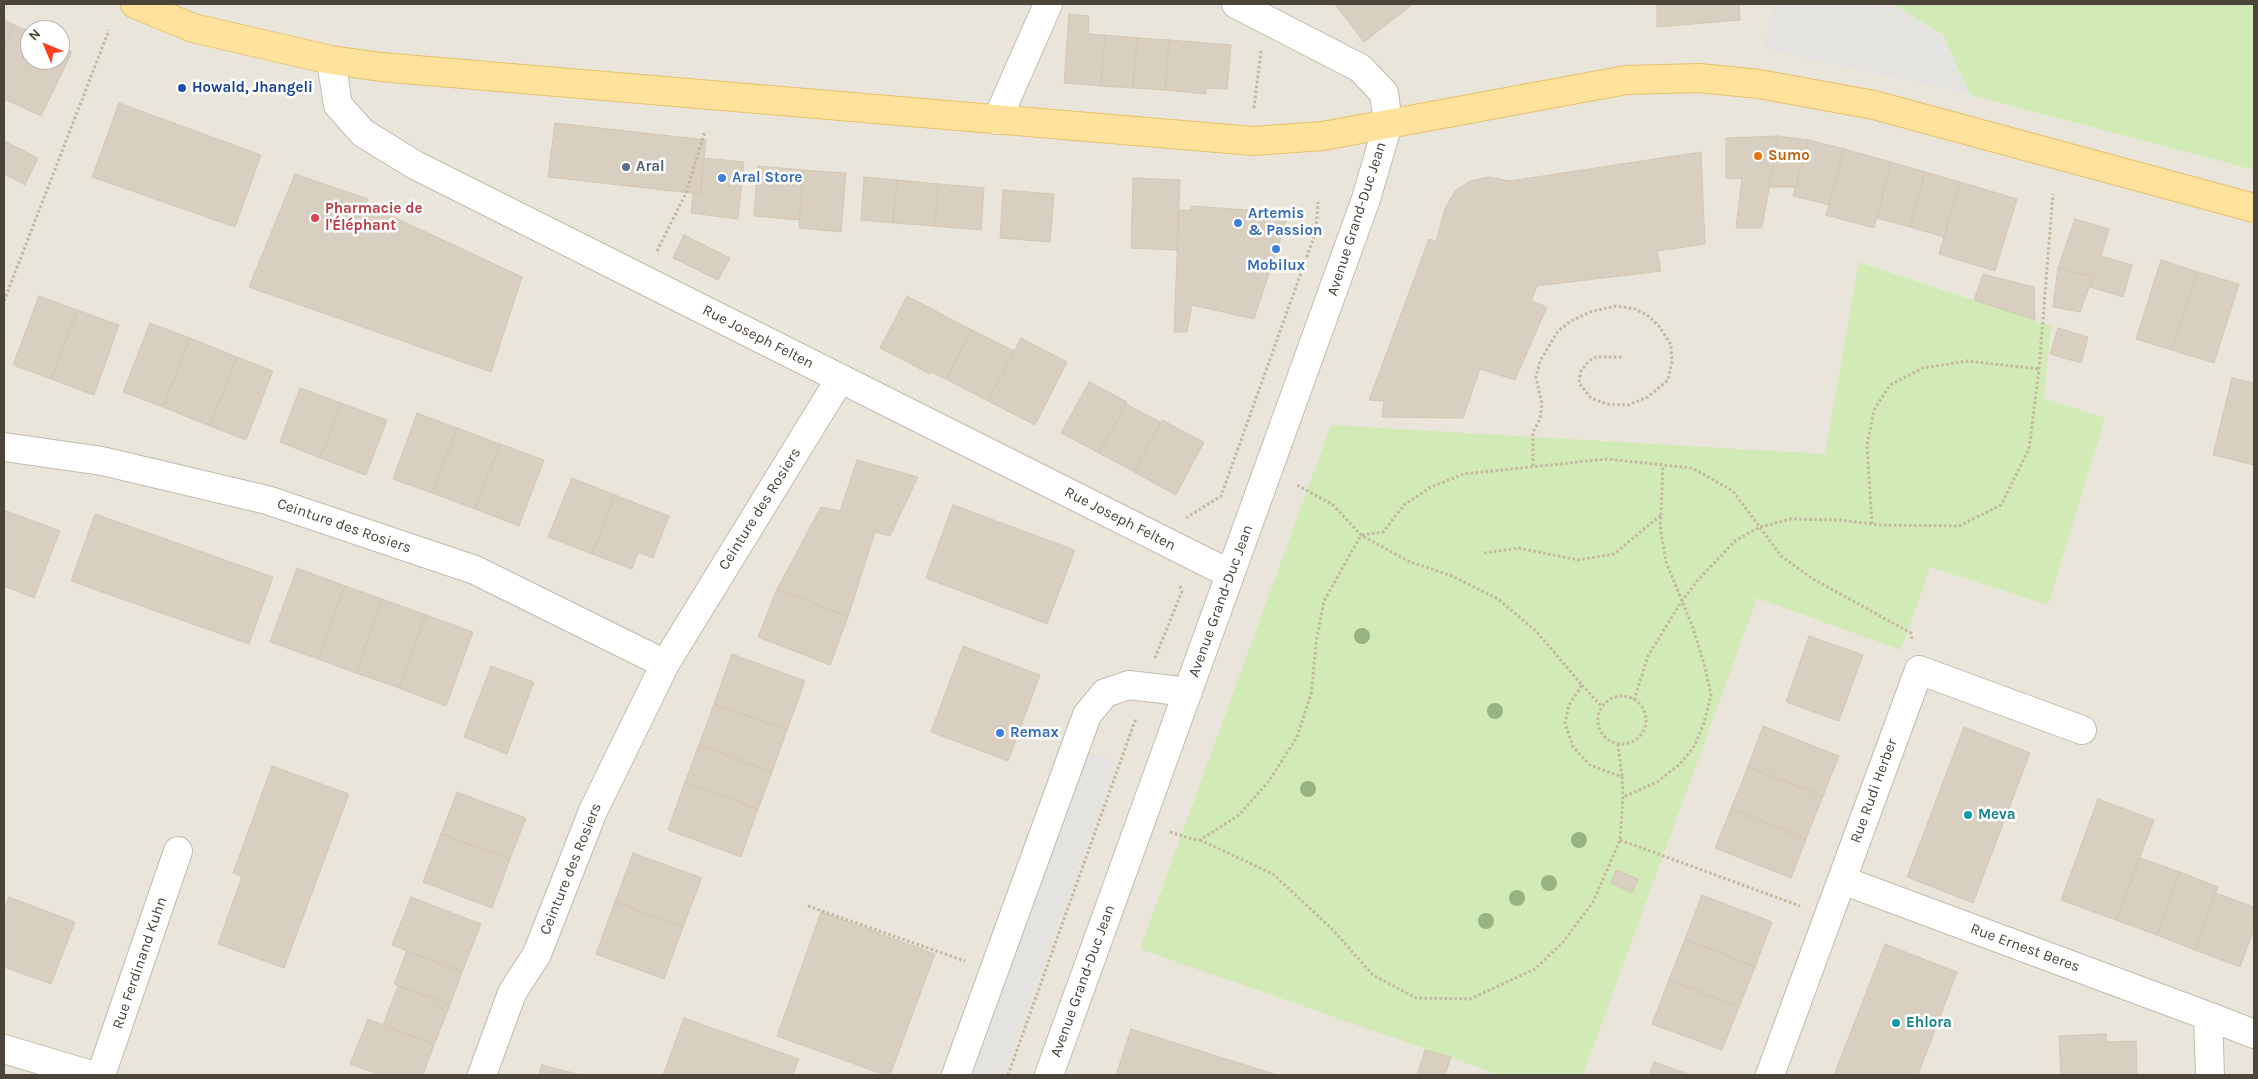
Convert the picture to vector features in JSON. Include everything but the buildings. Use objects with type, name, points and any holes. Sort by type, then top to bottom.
[{"type":"main road","points":[[135,4],[193,28],[331,60],[431,72],[1253,141],[1323,136],[1626,80],[1699,78],[1758,84],[1874,105],[2254,208]]},
{"type":"street","points":[[998,120],[1048,4]]},
{"type":"street","points":[[1236,4],[1360,68],[1384,93],[1388,124]]},
{"type":"street","name":"Rue Joseph Felten","points":[[331,60],[338,105],[363,133],[415,165],[1230,574]]},
{"type":"street","name":"Avenue Grand-Duc Jean","points":[[1049,1075],[1366,199],[1388,124]]},
{"type":"street","name":"Ceinture des Rosiers","points":[[482,1075],[512,993],[537,954],[594,811],[665,664],[840,378]]},
{"type":"street","name":"Ceinture des Rosiers","points":[[4,447],[102,461],[267,500],[475,570],[665,664]]},
{"type":"street","points":[[1919,670],[2082,730]]},
{"type":"street","name":"Rue Rudi Herber","points":[[1770,1075],[1919,670]]},
{"type":"street","points":[[956,1075],[1087,715],[1105,693],[1129,685],[1188,692]]},
{"type":"street","name":"Rue Ferdinand Kuhn","points":[[101,1075],[178,852]]},
{"type":"street","name":"Rue Ernest Beres","points":[[1842,880],[2254,1034]]},
{"type":"street","points":[[2208,1016],[2210,1075]]},
{"type":"street","points":[[4,1049],[91,1075]]},
{"type":"path","points":[[1254,108],[1265,19]]},
{"type":"path","points":[[4,301],[109,30]]},
{"type":"path","points":[[643,279],[686,193],[705,131]]},
{"type":"path","points":[[1634,700],[1648,656],[1698,580],[1736,540],[1760,527],[1791,519],[1839,520],[1872,524],[1959,526],[2001,505],[2029,449],[2039,369],[2053,194]]},
{"type":"path","points":[[1008,1075],[1134,729],[1144,686],[1182,590],[1167,570],[1178,548],[1184,519],[1221,496],[1316,231],[1318,202]]},
{"type":"path","points":[[1533,466],[1533,432],[1540,419],[1542,404],[1536,377],[1540,361],[1558,331],[1571,321],[1590,312],[1616,306],[1635,309],[1647,315],[1659,326],[1671,344],[1672,362],[1668,380],[1648,397],[1628,405],[1607,404],[1592,398],[1579,383],[1581,371],[1589,361],[1596,357],[1622,357]]},
{"type":"path","points":[[1872,524],[1867,446],[1874,410],[1890,386],[1924,368],[1967,361],[2039,369]]},
{"type":"path","points":[[1235,457],[1269,468],[1332,504],[1362,535],[1408,561],[1452,576],[1498,599],[1537,632],[1602,708]]},
{"type":"path","points":[[1362,535],[1383,532],[1404,505],[1431,487],[1464,474],[1607,459],[1692,468],[1732,491],[1781,556],[1813,579],[1911,633],[1919,670]]},
{"type":"path","points":[[1623,797],[1657,782],[1680,764],[1695,745],[1704,723],[1710,695],[1698,644],[1666,562],[1660,526],[1663,465]]},
{"type":"path","points":[[1484,553],[1519,548],[1578,560],[1614,554],[1661,515]]},
{"type":"path","points":[[1200,840],[1239,815],[1268,781],[1297,737],[1312,694],[1317,637],[1324,601],[1362,535]]},
{"type":"path","points":[[1582,685],[1569,705],[1565,723],[1573,747],[1590,765],[1622,777]]},
{"type":"path","points":[[1628,697],[1634,700],[1641,706],[1644,713],[1644,729],[1640,736],[1634,741],[1618,744],[1604,736],[1600,730],[1599,715],[1602,708],[1613,698],[1628,697]]},
{"type":"path","points":[[1141,822],[1200,840],[1272,874],[1331,928],[1373,975],[1416,998],[1470,998],[1535,969],[1563,942],[1593,902],[1620,840],[1623,797],[1618,744]]},
{"type":"path","points":[[1620,840],[1828,917]]},
{"type":"path","points":[[808,906],[994,971]]},
{"type":"shaded area","points":[[4,4],[1773,4],[1765,49],[1970,95],[2254,170],[2254,1075],[4,1075]]},
{"type":"shaded area","points":[[1773,4],[1892,4],[1943,35],[1970,95],[1764,49]]},
{"type":"shaded area","points":[[1090,752],[1118,762],[1003,1075],[972,1075]]},
{"type":"green space","points":[[1892,4],[2254,4],[2254,170],[1970,95],[1943,35]]},
{"type":"green space","points":[[1859,262],[2051,326],[2044,398],[2105,418],[2048,605],[1930,567],[1901,650],[1757,598],[1583,1075],[1500,1075],[1140,949],[1331,425],[1825,454]]},
{"type":"place","name":"Howald, Jhangeli","points":[[182,88]]},
{"type":"place","name":"Sumo","points":[[1758,156]]},
{"type":"place","name":"Aral","points":[[626,167]]},
{"type":"place","name":"Aral Store","points":[[722,178]]},
{"type":"place","name":"Pharmacie de l'Éléphant","points":[[315,218]]},
{"type":"place","name":"Artemis & Passion","points":[[1238,223]]},
{"type":"place","name":"Mobilux","points":[[1276,249]]},
{"type":"place","name":"Remax","points":[[1000,733]]},
{"type":"place","name":"Meva","points":[[1968,815]]},
{"type":"place","name":"Ehlora","points":[[1896,1023]]}]
